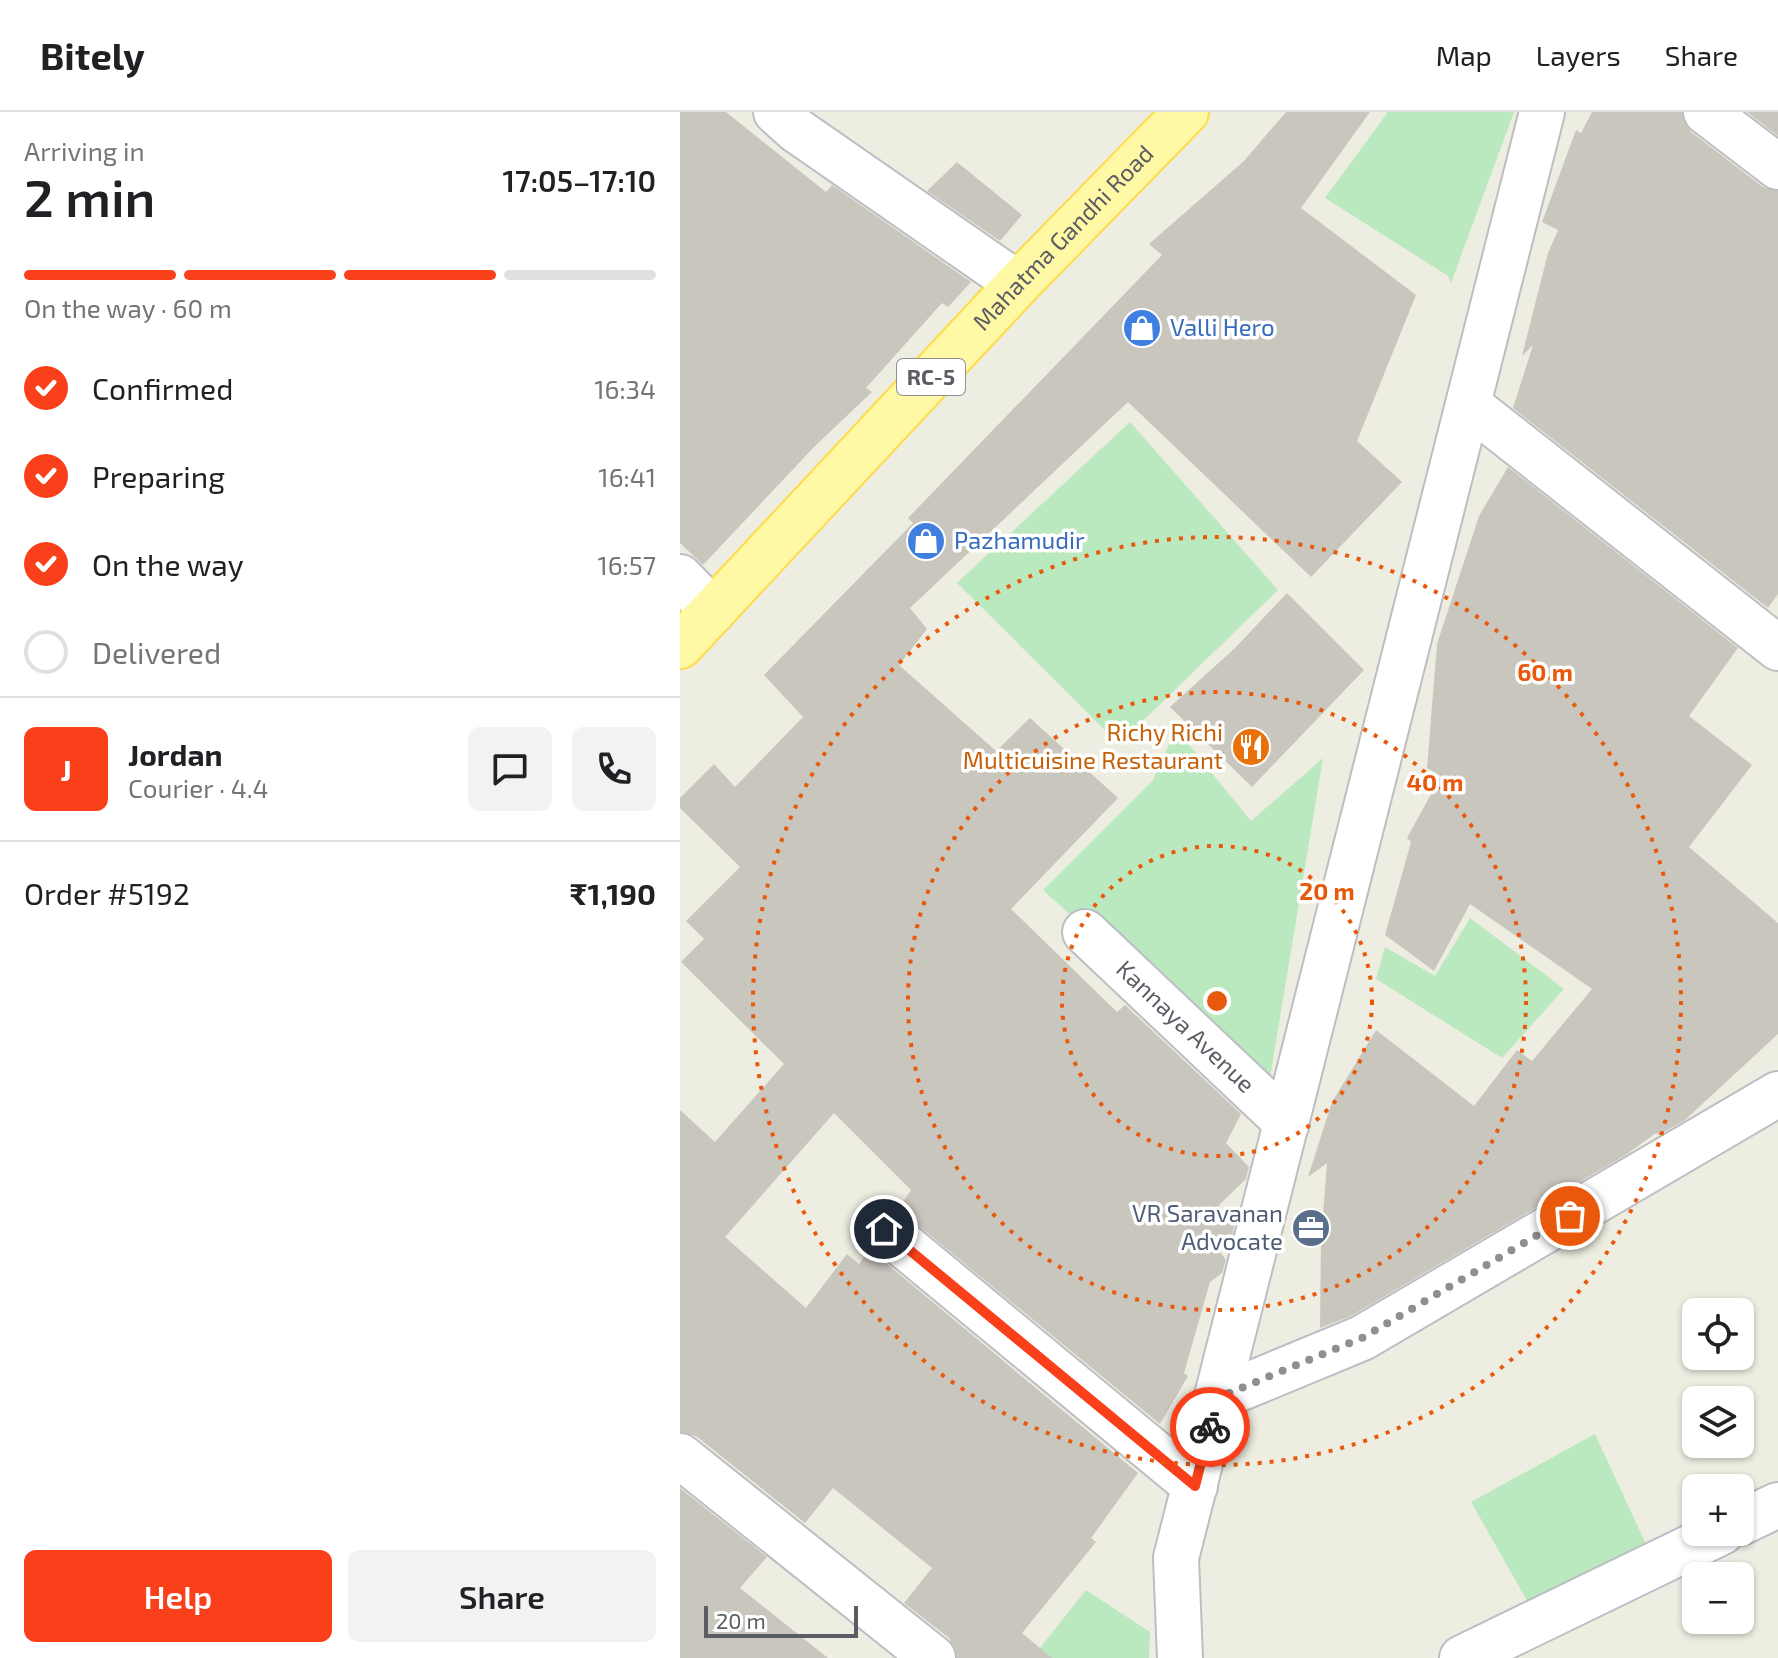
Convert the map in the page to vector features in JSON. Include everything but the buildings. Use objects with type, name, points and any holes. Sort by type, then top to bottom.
[{"type":"main road","name":"Mahatma Gandhi Road","points":[[680,646],[1018,284],[1186,112]]},
{"type":"street","points":[[776,112],[796,130],[1018,284]]},
{"type":"street","points":[[1180,1658],[1176,1558],[1542,112]]},
{"type":"street","points":[[1706,112],[1778,167]]},
{"type":"street","points":[[1469,405],[1778,648]]},
{"type":"street","points":[[680,577],[713,611]]},
{"type":"street","name":"Kannaya Avenue","points":[[1085,932],[1287,1123]]},
{"type":"street","points":[[1217,1398],[1362,1338],[1778,1094]]},
{"type":"street","points":[[884,1229],[1195,1486]]},
{"type":"street","points":[[680,1456],[933,1658]]},
{"type":"street","points":[[1754,1516],[1778,1505]]},
{"type":"street","points":[[1462,1658],[1693,1546]]},
{"type":"green space","points":[[1388,112],[1514,112],[1451,283],[1448,276],[1325,198]]},
{"type":"green space","points":[[1130,422],[1278,590],[1119,744],[957,583]]},
{"type":"green space","points":[[1176,729],[1251,821],[1323,758],[1270,1078],[1259,1086],[1043,890],[1153,780]]},
{"type":"green space","points":[[1470,918],[1564,989],[1502,1058],[1376,979],[1385,947],[1435,976]]},
{"type":"green space","points":[[1595,1434],[1651,1555],[1533,1611],[1471,1502]]},
{"type":"green space","points":[[1086,1590],[1150,1632],[1149,1658],[1032,1658]]},
{"type":"way so far","points":[[1210,1427],[1217,1398],[1362,1338],[1570,1216]]},
{"type":"place","name":"Valli Hero","points":[[1142,328]]},
{"type":"place","name":"Pazhamudir","points":[[926,541]]},
{"type":"place","name":"Richy Richi Multicuisine Restaurant","points":[[1251,747]]},
{"type":"place","name":"VR Saravanan Advocate","points":[[1311,1228]]},
{"type":"route","points":[[884,1229],[1195,1486],[1210,1427]]}]
